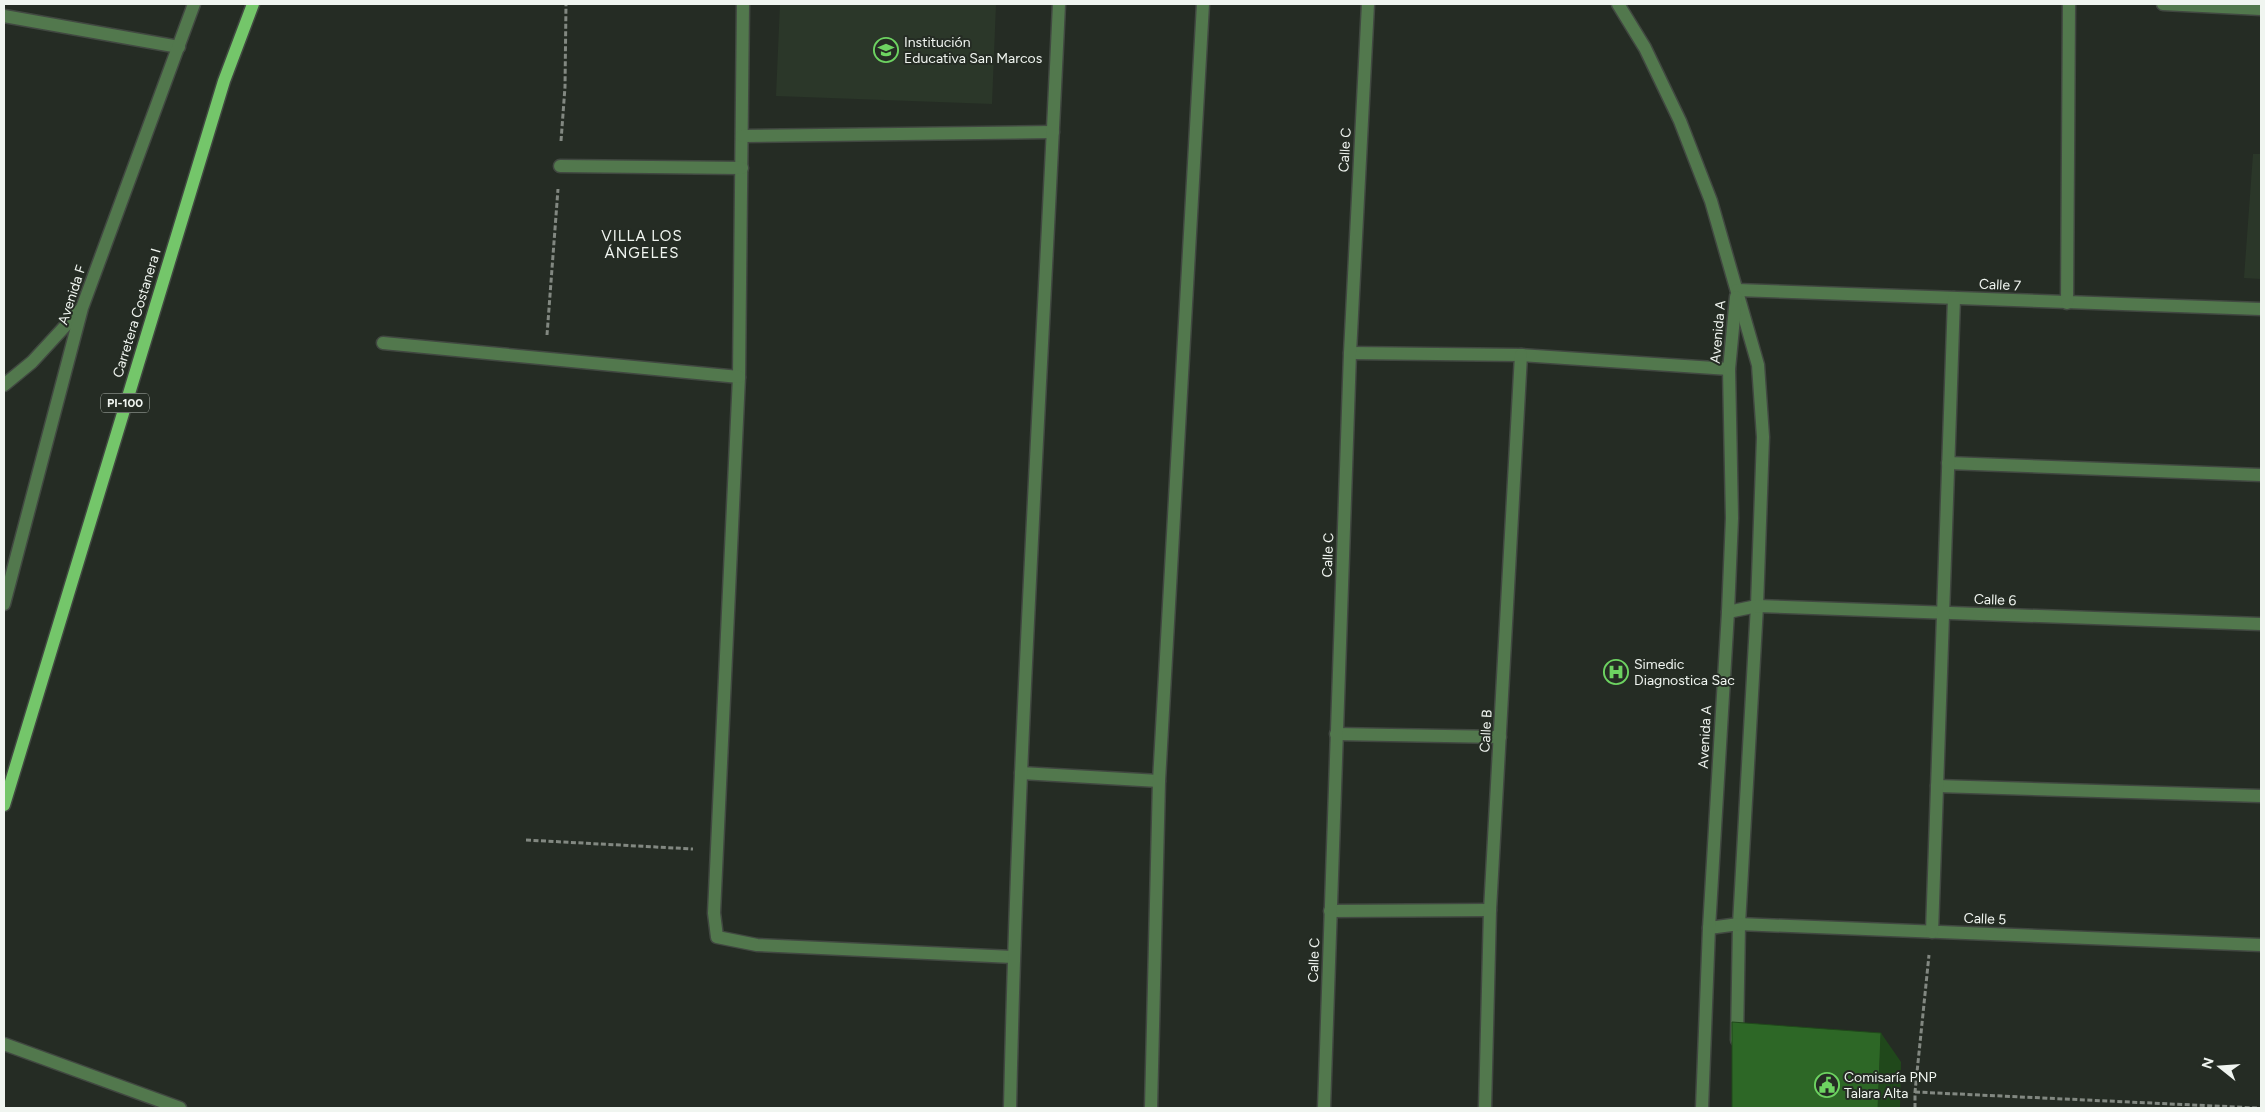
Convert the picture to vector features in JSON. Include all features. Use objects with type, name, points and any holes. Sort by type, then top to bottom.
[{"type":"main road","name":"Carretera Costanera I","points":[[4,805],[224,81],[253,4]]},
{"type":"street","name":"Avenida F","points":[[4,604],[82,308],[194,4]]},
{"type":"street","points":[[743,4],[739,378],[714,913],[717,937],[757,945],[1014,957]]},
{"type":"street","points":[[1010,1108],[1021,773],[1059,4]]},
{"type":"street","points":[[1151,1108],[1159,781],[1203,4]]},
{"type":"street","name":"Calle C","points":[[1324,1108],[1350,353],[1368,4]]},
{"type":"street","points":[[1618,4],[1645,48],[1680,120],[1711,201],[1737,290]]},
{"type":"street","points":[[2067,303],[2068,4]]},
{"type":"street","points":[[2162,4],[2261,9]]},
{"type":"street","points":[[4,16],[179,47]]},
{"type":"street","points":[[742,136],[1053,132]]},
{"type":"street","points":[[560,166],[742,168]]},
{"type":"street","name":"Calle 7","points":[[1737,290],[2261,310]]},
{"type":"street","name":"Avenida A","points":[[1702,1108],[1709,928],[1728,612],[1732,518],[1729,369],[1737,290]]},
{"type":"street","name":"Avenida A","points":[[1736,1050],[1739,924],[1757,606],[1762,436],[1758,365],[1737,290]]},
{"type":"street","points":[[1932,932],[1954,298]]},
{"type":"street","points":[[4,385],[32,362],[82,308]]},
{"type":"street","points":[[383,343],[739,378]]},
{"type":"street","points":[[1350,353],[1521,355],[1729,369]]},
{"type":"street","name":"Calle B","points":[[1485,1108],[1490,910],[1521,355]]},
{"type":"street","points":[[1948,463],[2261,476]]},
{"type":"street","name":"Calle 6","points":[[1728,612],[1757,606],[2261,624]]},
{"type":"street","points":[[1336,734],[1500,737]]},
{"type":"street","points":[[1021,773],[1159,781]]},
{"type":"street","points":[[1937,786],[2261,796]]},
{"type":"street","points":[[1330,911],[1490,910]]},
{"type":"street","name":"Calle 5","points":[[1709,928],[1739,924],[2261,945]]},
{"type":"street","points":[[4,1044],[180,1108]]},
{"type":"path","points":[[526,840],[717,851]]},
{"type":"path","points":[[1915,1108],[1915,1092],[1932,932]]},
{"type":"path","points":[[1915,1092],[2257,1108]]},
{"type":"shaded area","name":"Institución Educativa San Marcos","points":[[780,4],[996,4],[992,104],[776,96]]},
{"type":"shaded area","points":[[2253,154],[2261,154],[2261,279],[2244,278]]},
{"type":"building","points":[[1732,1022],[1881,1033],[1878,1108],[1732,1108]]},
{"type":"place","name":"Institución Educativa San Marcos","points":[[886,50]]},
{"type":"place","name":"Simedic Diagnostica Sac","points":[[1616,672]]},
{"type":"place","name":"Comisaría PNP Talara Alta","points":[[1827,1085]]},
{"type":"district","name":"VILLA LOS ÁNGELES","points":[[642,244]]}]
